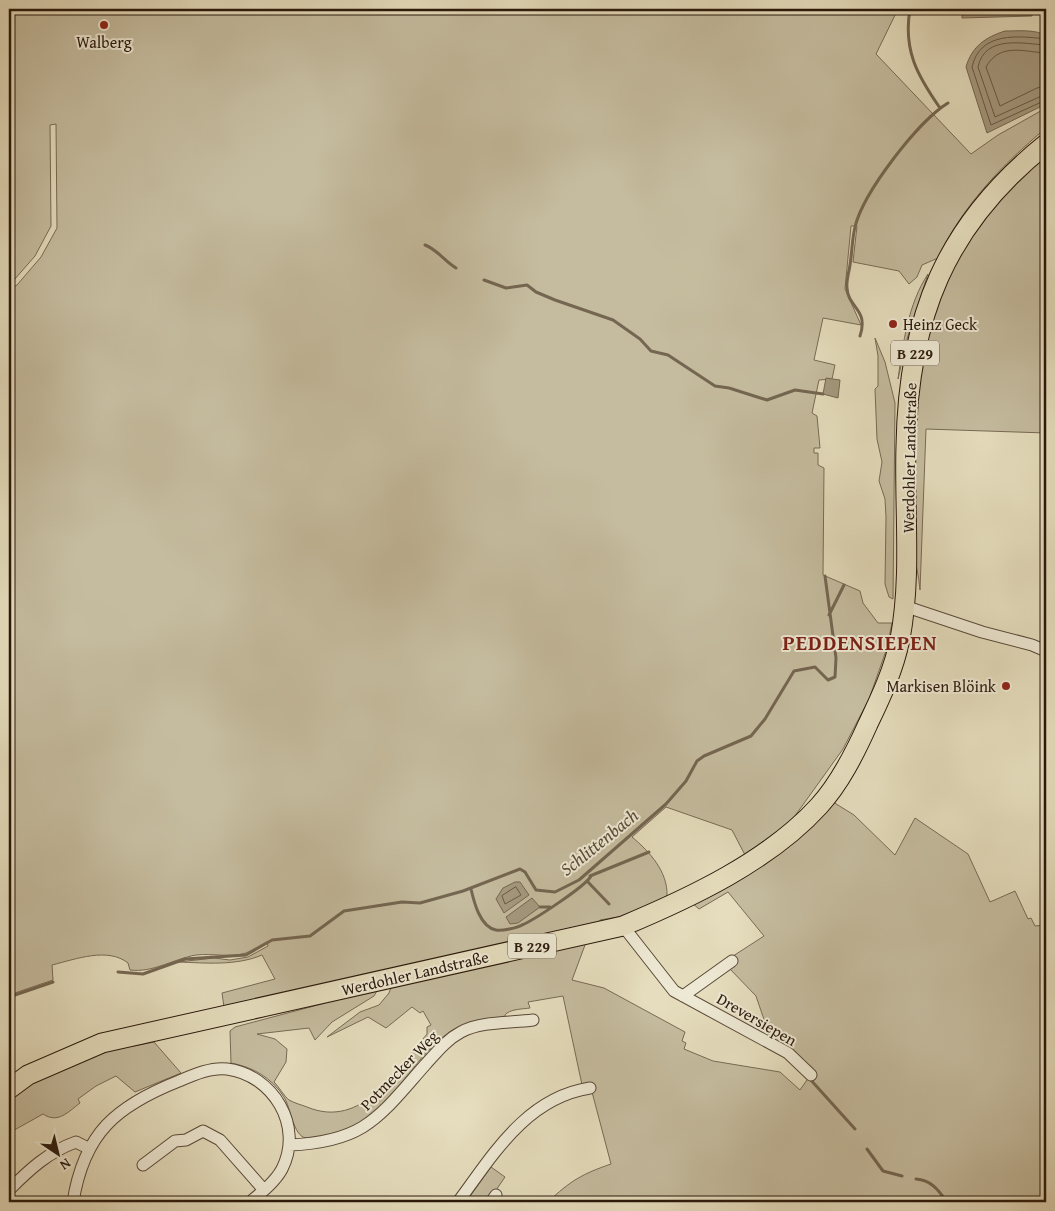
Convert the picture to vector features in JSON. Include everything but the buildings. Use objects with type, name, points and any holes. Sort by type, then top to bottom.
[{"type":"main road","name":"Werdohler Landstraße","points":[[9,1090],[28,1075],[102,1043],[623,926],[671,906],[761,854],[793,832],[821,804],[843,773],[858,746],[890,675],[900,640],[904,606],[908,403],[918,336],[931,293],[955,245],[988,197],[1046,144]]},
{"type":"street","points":[[904,606],[982,632],[1032,644],[1046,651]]},
{"type":"street","name":"Dreversiepen","points":[[623,926],[674,991],[788,1053],[811,1075]]},
{"type":"street","name":"Dreversiepen","points":[[683,996],[732,961]]},
{"type":"street","name":"Potmecker Weg","points":[[289,1145],[335,1139],[372,1123],[388,1109],[443,1046],[462,1031],[478,1026],[533,1020]]},
{"type":"street","points":[[72,1202],[79,1171],[88,1148],[105,1125],[127,1106],[188,1078],[206,1071],[224,1068],[260,1081],[274,1094],[285,1115],[289,1145],[282,1169],[264,1190],[250,1202]]},
{"type":"street","points":[[458,1202],[517,1125],[556,1100],[590,1088]]},
{"type":"street","points":[[143,1164],[176,1141],[186,1140],[203,1131],[220,1140],[264,1190]]},
{"type":"street","points":[[9,1190],[28,1170],[56,1149],[76,1142],[88,1148]]},
{"type":"shaded area","points":[[9,9],[898,9],[876,54],[971,154],[998,135],[1046,108],[1046,128],[999,171],[959,221],[938,258],[922,265],[917,277],[909,284],[899,271],[853,262],[857,226],[851,226],[845,289],[861,325],[823,318],[814,360],[835,365],[832,379],[819,380],[812,413],[817,416],[820,448],[814,448],[814,453],[818,453],[818,465],[824,468],[823,575],[860,591],[863,603],[878,623],[892,623],[887,648],[869,699],[843,749],[792,820],[745,855],[732,830],[666,807],[632,837],[657,863],[667,887],[667,896],[630,915],[600,920],[597,925],[224,1007],[222,993],[275,979],[262,955],[231,962],[178,962],[214,958],[230,960],[248,957],[268,946],[267,942],[246,953],[196,955],[155,968],[138,970],[130,970],[128,963],[120,958],[111,956],[101,955],[81,958],[52,965],[53,980],[9,995],[9,290],[17,285],[41,257],[57,228],[56,124],[50,125],[51,226],[35,256],[14,280],[9,283]]},
{"type":"shaded area","points":[[1046,152],[1046,433],[926,429],[920,590],[914,549],[913,463],[915,419],[928,333],[941,292],[959,254],[990,209]]},
{"type":"shaded area","points":[[928,274],[907,339],[898,379],[904,338],[911,311]]},
{"type":"shaded area","points":[[875,338],[885,362],[895,403],[893,599],[889,597],[885,584],[886,517],[885,499],[879,481],[882,462],[877,439],[875,389],[878,386],[878,356]]},
{"type":"shaded area","points":[[833,802],[854,815],[895,855],[915,818],[968,854],[990,902],[1015,891],[1028,919],[1031,918],[1035,926],[1046,925],[1046,1202],[548,1202],[577,1179],[611,1164],[592,1092],[584,1094],[563,996],[528,1002],[530,1008],[518,1009],[496,1019],[463,1026],[451,1031],[435,1044],[398,1088],[371,1115],[354,1126],[319,1137],[306,1138],[298,1132],[284,1097],[274,1084],[261,1074],[247,1067],[231,1063],[230,1031],[235,1027],[378,989],[374,996],[332,1022],[315,1040],[309,1028],[257,1034],[275,1039],[287,1049],[286,1062],[274,1082],[289,1100],[327,1112],[345,1110],[361,1104],[376,1093],[403,1064],[427,1034],[427,1027],[431,1025],[423,1011],[420,1013],[412,1007],[386,1028],[368,1017],[327,1037],[360,1012],[379,1005],[389,993],[392,985],[584,940],[585,945],[572,980],[604,988],[685,1032],[682,1041],[686,1043],[684,1049],[713,1061],[780,1072],[800,1090],[809,1077],[772,1043],[756,996],[729,968],[730,958],[764,936],[728,892],[699,909],[691,902]]},
{"type":"shaded area","points":[[128,1042],[134,1046],[154,1042],[181,1073],[135,1092],[116,1076],[96,1086],[78,1099],[80,1103],[63,1116],[53,1118],[43,1114],[9,1133],[9,1096],[19,1088]]},
{"type":"shaded area","points":[[491,1167],[505,1177],[488,1202],[466,1202]]},
{"type":"water","points":[[962,9],[1032,9],[1032,16],[962,18]]},
{"type":"water","points":[[1005,31],[1032,31],[1046,36],[1046,104],[987,133],[966,67],[972,53],[981,43]]},
{"type":"water","points":[[826,378],[840,380],[838,398],[823,394]]},
{"type":"water","points":[[515,882],[520,882],[529,895],[504,913],[496,899],[503,888]]},
{"type":"water","points":[[532,898],[540,907],[518,923],[510,924],[506,917]]},
{"type":"waterway","points":[[910,9],[908,24],[910,50],[919,73],[940,108]]},
{"type":"waterway","name":"Schlittenbach","points":[[860,336],[862,320],[848,295],[847,285],[854,232],[860,213],[893,159],[922,125],[948,103]]},
{"type":"waterway","points":[[425,245],[456,268]]},
{"type":"waterway","points":[[484,280],[506,288],[527,285],[536,292],[555,300],[613,320],[640,339],[651,351],[668,355],[715,386],[729,388],[767,400],[795,390],[823,394]]},
{"type":"waterway","name":"Schlittenbach","points":[[118,972],[143,974],[185,959],[246,955],[272,940],[310,936],[344,911],[402,902],[420,903],[463,891],[520,869],[525,872],[536,890],[555,892],[579,880],[666,804],[686,781],[697,761],[704,756],[751,736],[765,719],[794,671],[815,667],[828,680],[835,677],[836,658],[825,576]]},
{"type":"waterway","points":[[829,615],[844,585]]},
{"type":"waterway","points":[[590,876],[649,852]]},
{"type":"waterway","points":[[471,889],[476,907],[482,919],[490,928],[502,930],[520,926],[537,917],[570,895],[591,876]]},
{"type":"waterway","points":[[588,882],[609,904]]},
{"type":"waterway","points":[[540,907],[550,907]]},
{"type":"waterway","name":"Schlittenbach","points":[[9,997],[53,982]]},
{"type":"waterway","points":[[809,1078],[855,1129]]},
{"type":"waterway","points":[[867,1149],[883,1171],[902,1176]]},
{"type":"waterway","points":[[916,1179],[931,1184],[947,1202]]},
{"type":"place","name":"Walberg","points":[[104,25]]},
{"type":"place","name":"Heinz Geck","points":[[893,324]]},
{"type":"place","name":"Markisen Blöink","points":[[1006,686]]},
{"type":"district","name":"PEDDENSIEPEN","points":[[860,642]]}]
